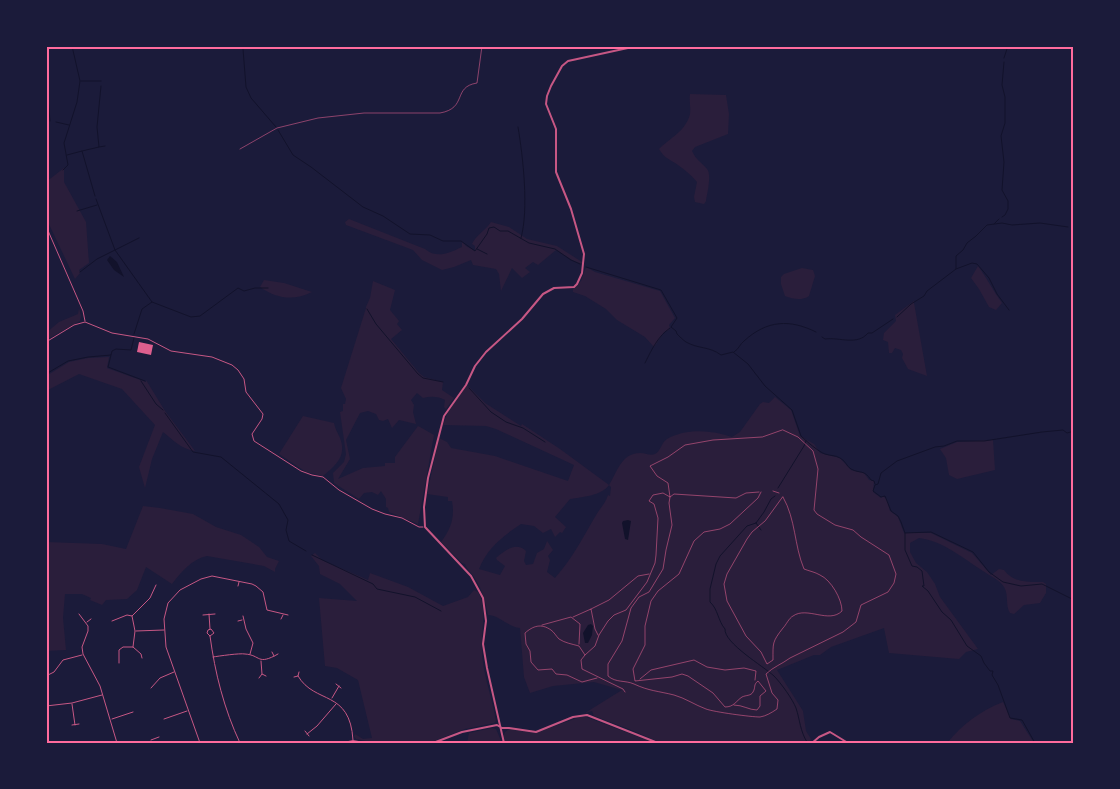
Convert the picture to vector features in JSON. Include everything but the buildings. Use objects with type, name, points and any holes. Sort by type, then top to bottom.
[{"type":"street","points":[[504,743],[483,644],[486,621],[483,598],[471,576],[425,526],[424,507],[427,485],[444,416],[466,384],[475,366],[486,352],[523,318],[548,290],[574,287],[584,265],[584,254],[571,209],[556,172],[556,129],[546,104],[547,96],[562,66],[568,61],[637,46]]},
{"type":"street","points":[[46,226],[85,322]]},
{"type":"street","points":[[46,342],[74,325],[85,322],[112,333],[148,339],[167,350],[212,357],[232,364],[242,375],[246,392],[263,414],[262,419],[252,434],[254,441],[301,471],[312,476],[323,477],[339,490],[372,509],[402,518],[419,527],[425,526]]},
{"type":"street","points":[[200,743],[166,648],[164,614],[170,601],[178,592],[206,577],[218,576],[252,584],[261,589],[267,610],[288,615]]},
{"type":"street","points":[[238,586],[239,581]]},
{"type":"street","points":[[112,621],[127,615],[132,616],[144,605],[156,585]]},
{"type":"street","points":[[153,592],[157,594]]},
{"type":"street","points":[[79,614],[86,622],[88,631],[82,647],[83,654],[95,674],[118,743]]},
{"type":"street","points":[[118,614],[120,618]]},
{"type":"street","points":[[209,614],[210,629],[207,633],[210,636],[224,701],[240,743]]},
{"type":"street","points":[[203,615],[215,614]]},
{"type":"street","points":[[281,619],[283,614]]},
{"type":"street","points":[[132,616],[135,631],[133,647]]},
{"type":"street","points":[[242,616],[242,620],[253,643],[249,654]]},
{"type":"street","points":[[86,622],[91,619]]},
{"type":"street","points":[[238,621],[242,620]]},
{"type":"street","points":[[210,629],[214,632],[210,636]]},
{"type":"street","points":[[135,631],[166,630]]},
{"type":"street","points":[[119,650],[123,647],[133,647],[141,654],[142,658]]},
{"type":"street","points":[[115,648],[119,650]]},
{"type":"street","points":[[119,650],[119,663]]},
{"type":"street","points":[[272,652],[274,656]]},
{"type":"street","points":[[141,654],[146,653]]},
{"type":"street","points":[[46,676],[54,672],[63,660],[83,654]]},
{"type":"street","points":[[213,657],[249,654],[260,660],[278,654]]},
{"type":"street","points":[[259,678],[262,674],[260,660]]},
{"type":"street","points":[[151,688],[160,678],[174,672]]},
{"type":"street","points":[[298,672],[298,676],[308,686],[331,699],[343,709],[350,720],[353,742]]},
{"type":"street","points":[[262,674],[266,676]]},
{"type":"street","points":[[294,677],[298,676]]},
{"type":"street","points":[[154,684],[157,688]]},
{"type":"street","points":[[331,699],[338,685],[342,688]]},
{"type":"street","points":[[46,706],[72,703],[102,695]]},
{"type":"street","points":[[72,703],[75,725]]},
{"type":"street","points":[[307,734],[317,726],[337,703]]},
{"type":"street","points":[[164,719],[188,711]]},
{"type":"street","points":[[111,720],[133,712]]},
{"type":"street","points":[[167,714],[168,718]]},
{"type":"street","points":[[433,743],[462,732],[497,725],[536,732],[574,717],[587,716],[658,743]]},
{"type":"street","points":[[72,725],[79,724]]},
{"type":"street","points":[[305,730],[309,736]]},
{"type":"street","points":[[812,743],[830,732],[848,743]]},
{"type":"street","points":[[151,740],[160,737]]},
{"type":"street","points":[[155,738],[157,743]]},
{"type":"street","points":[[344,743],[364,743]]},
{"type":"path","points":[[240,149],[277,128],[318,118],[364,113],[440,113],[450,111],[457,105],[465,87],[468,84],[477,83],[482,46]]},
{"type":"path","points":[[783,430],[792,432],[813,450],[818,469],[814,510],[817,514],[835,525],[853,530],[860,537],[889,555],[896,574],[894,583],[888,592],[861,604],[856,622],[843,632],[770,669],[766,674],[772,693],[778,700],[778,705],[777,710],[769,715],[760,717],[704,708],[694,702],[685,701],[676,696],[646,690],[633,683],[612,679],[608,676],[608,664],[622,641],[631,608],[639,597],[649,592],[663,569],[672,525],[670,497],[668,483],[657,476],[650,466],[668,457],[685,444],[713,440],[743,440],[762,437],[783,430]]},
{"type":"path","points":[[773,491],[779,494]]},
{"type":"path","points":[[670,497],[674,494],[736,498],[746,493],[761,492],[758,498],[730,524],[720,529],[704,532],[694,541],[679,574],[662,588],[651,602],[644,626],[646,644],[633,669],[635,681],[682,674],[688,676],[713,693],[725,707],[734,705],[746,706],[751,710],[757,710],[760,706],[760,696],[766,691],[765,688],[759,681],[756,682],[753,692],[742,697],[734,705]]},
{"type":"path","points":[[625,692],[623,689],[582,669],[581,660],[595,646],[608,621],[614,615],[626,610],[647,582],[655,563],[658,518],[654,504],[649,501],[658,493],[663,493],[670,497]]},
{"type":"path","points":[[782,497],[791,514],[804,569],[819,574],[827,580],[840,601],[842,611],[830,616],[807,612],[793,616],[773,642],[773,660],[767,664],[761,652],[746,636],[727,601],[724,584],[736,557],[757,528],[765,521],[782,497]]},
{"type":"path","points":[[598,678],[582,682],[567,674],[556,674],[552,669],[538,670],[531,662],[525,633],[532,626],[541,626],[591,609],[609,600],[638,576],[649,574]]},
{"type":"path","points":[[591,609],[595,629],[599,636]]},
{"type":"path","points":[[571,617],[580,624],[578,646]]},
{"type":"path","points":[[541,626],[552,630],[559,639],[578,646],[585,655]]},
{"type":"path","points":[[639,680],[651,670],[694,660],[707,667],[725,670],[744,668],[756,670],[755,680]]},
{"type":"shaded area","points":[[690,94],[726,95],[729,114],[728,134],[695,147],[692,151],[707,169],[709,175],[709,184],[704,204],[695,202],[697,182],[659,149],[681,130],[688,120]]},
{"type":"shaded area","points":[[64,168],[64,182],[86,222],[89,263],[79,270],[80,273],[75,279],[46,218],[46,182]]},
{"type":"shaded area","points":[[349,219],[434,254],[448,253],[462,247],[462,242],[475,251],[475,246],[472,244],[491,222],[509,227],[527,239],[557,246],[582,262],[582,264],[556,250],[538,265],[533,262],[525,268],[530,272],[522,278],[512,268],[501,291],[499,274],[496,269],[473,265],[471,260],[442,270],[422,260],[413,250],[346,225],[345,222]]},
{"type":"shaded area","points":[[110,256],[117,262],[124,277],[114,270],[107,260]]},
{"type":"shaded area","points":[[978,266],[1002,303],[996,310],[989,307],[971,278]]},
{"type":"shaded area","points":[[586,267],[595,272],[660,291],[675,318],[669,325],[669,330],[664,332],[654,347],[645,337],[617,320],[606,309],[585,296],[573,292],[573,289],[581,281]]},
{"type":"shaded area","points":[[802,268],[813,270],[815,276],[809,296],[797,299],[785,296],[781,277],[784,274]]},
{"type":"shaded area","points":[[264,280],[284,283],[312,292],[292,298],[279,296],[260,287]]},
{"type":"shaded area","points":[[373,281],[395,290],[390,310],[399,321],[397,324],[402,330],[391,339],[419,373],[424,377],[443,382],[442,390],[454,398],[446,409],[444,407],[445,400],[434,397],[423,398],[417,393],[411,400],[414,405],[413,412],[416,424],[399,420],[392,428],[388,419],[379,420],[376,414],[368,411],[360,413],[346,440],[350,459],[338,479],[363,468],[385,466],[385,463],[395,463],[395,457],[418,426],[420,427],[434,435],[418,524],[389,512],[386,507],[386,499],[381,491],[378,495],[372,492],[364,493],[359,499],[334,483],[333,473],[344,462],[346,454],[340,412],[343,411],[343,404],[345,404],[346,399],[341,388],[370,298]]},
{"type":"shaded area","points":[[914,301],[927,376],[908,369],[902,358],[901,350],[895,348],[892,353],[889,353],[888,342],[883,340],[884,333],[896,321],[895,315]]},
{"type":"shaded area","points":[[79,308],[80,321],[46,340],[46,333],[59,322],[78,314]]},
{"type":"shaded area","points":[[109,357],[107,368],[146,382],[146,380],[165,411],[195,451],[181,446],[163,432],[152,459],[145,488],[139,467],[155,425],[122,389],[79,374],[46,391],[46,376],[69,362],[88,358]]},
{"type":"shaded area","points":[[467,385],[485,403],[560,449],[609,485],[620,464],[628,456],[640,453],[655,454],[667,439],[682,433],[699,431],[732,437],[740,432],[760,404],[763,402],[769,403],[775,397],[791,410],[800,436],[814,444],[820,453],[840,458],[851,470],[864,473],[869,480],[874,481],[873,492],[887,500],[890,511],[898,517],[904,533],[931,533],[972,553],[991,575],[999,569],[1004,570],[1017,580],[1043,582],[1046,584],[1046,593],[1040,603],[1024,605],[1014,614],[1010,613],[1006,593],[1000,582],[945,546],[919,538],[910,543],[910,552],[916,563],[927,572],[935,584],[940,597],[978,649],[966,652],[959,659],[889,653],[884,628],[831,647],[820,655],[814,655],[777,670],[803,711],[806,731],[811,739],[809,743],[661,743],[594,716],[592,711],[585,713],[622,690],[594,682],[553,686],[530,693],[524,677],[520,628],[511,626],[496,617],[488,615],[483,596],[474,577],[465,564],[441,542],[451,523],[452,501],[448,501],[448,497],[427,494],[439,438],[447,442],[451,448],[495,456],[568,481],[574,465],[496,429],[486,426],[443,425],[448,412]],"holes":[[[609,485],[611,487],[610,496],[608,495],[573,554],[555,578],[547,572],[550,560],[548,556],[553,550],[547,541],[544,549],[537,553],[533,564],[526,565],[524,561],[526,551],[522,548],[514,547],[506,550],[496,558],[505,566],[500,575],[479,569],[486,555],[496,543],[521,524],[534,526],[543,533],[551,529],[555,537],[560,532],[562,533],[566,527],[555,517],[570,499],[586,497],[601,492]]]},
{"type":"shaded area","points":[[303,416],[334,423],[342,444],[339,460],[323,476],[306,472],[279,454]]},
{"type":"shaded area","points":[[993,440],[995,470],[957,479],[949,475],[946,458],[940,449],[957,442]]},
{"type":"shaded area","points":[[143,506],[193,514],[216,527],[241,535],[259,547],[267,557],[279,561],[275,572],[264,566],[207,556],[192,563],[172,584],[146,567],[137,590],[127,599],[106,600],[102,605],[82,594],[65,594],[63,618],[66,650],[46,651],[46,542],[102,544],[126,549]]},
{"type":"shaded area","points":[[628,520],[631,521],[628,540],[625,539],[622,523]]},
{"type":"shaded area","points":[[315,553],[322,560],[368,580],[370,573],[408,587],[443,606],[468,597],[474,590],[478,592],[483,610],[482,651],[484,671],[496,721],[465,729],[429,743],[375,743],[356,739],[355,734],[363,739],[372,738],[358,680],[337,668],[325,666],[319,598],[357,601],[340,584],[320,574],[319,566],[311,556]]},
{"type":"shaded area","points":[[591,624],[593,626],[592,635],[588,643],[585,643],[583,633],[588,625]]},
{"type":"shaded area","points":[[1003,702],[1011,719],[1020,721],[1034,743],[947,743],[972,719]]},
{"type":"shaded area","points":[[580,717],[586,717],[655,743],[506,743],[503,737],[509,729],[535,733]]},
{"type":"shaded area","points":[[492,728],[496,729],[502,743],[467,743],[469,733]]},
{"type":"waterway","points":[[63,170],[68,165],[64,143],[77,102],[80,81],[72,46]]},
{"type":"waterway","points":[[241,46],[243,49],[246,87],[251,98],[276,127]]},
{"type":"waterway","points":[[1004,58],[1008,46]]},
{"type":"waterway","points":[[1002,217],[1008,209],[1008,201],[1002,190],[1004,162],[1001,136],[1005,123],[1005,97],[1002,85],[1004,62]]},
{"type":"waterway","points":[[46,76],[50,121]]},
{"type":"waterway","points":[[81,81],[101,81]]},
{"type":"waterway","points":[[82,151],[99,147],[97,127],[101,86]]},
{"type":"waterway","points":[[56,122],[69,125]]},
{"type":"waterway","points":[[518,127],[525,198],[521,238]]},
{"type":"waterway","points":[[278,130],[293,155],[363,207],[383,216],[410,234],[430,235],[443,241],[461,241],[475,251],[489,228],[494,227],[500,231],[508,231],[529,243],[555,249],[580,264]]},
{"type":"waterway","points":[[99,147],[105,146]]},
{"type":"waterway","points":[[67,155],[82,151],[95,196]]},
{"type":"waterway","points":[[96,199],[115,250],[152,302],[142,309],[134,334]]},
{"type":"waterway","points":[[77,211],[97,205]]},
{"type":"waterway","points":[[994,224],[999,219]]},
{"type":"waterway","points":[[897,317],[956,269],[956,256],[987,225],[1040,223],[1068,227]]},
{"type":"waterway","points":[[80,272],[97,259],[139,238]]},
{"type":"waterway","points":[[477,249],[487,254]]},
{"type":"waterway","points":[[956,269],[972,263],[977,264],[989,278],[997,294],[1009,310]]},
{"type":"waterway","points":[[586,267],[661,290],[677,318],[671,327],[681,338],[690,344],[712,350],[721,355],[733,352],[748,364],[765,386],[792,410],[803,438],[822,453],[838,457],[851,469],[866,474],[875,484]]},
{"type":"waterway","points":[[152,302],[191,317],[200,316],[238,288],[244,291],[255,288],[268,288]]},
{"type":"waterway","points":[[367,309],[376,324],[418,374],[423,378],[443,382]]},
{"type":"waterway","points":[[822,337],[825,339],[859,339],[893,319]]},
{"type":"waterway","points":[[734,352],[753,334],[770,325],[797,325],[816,332]]},
{"type":"waterway","points":[[645,363],[659,339],[670,328]]},
{"type":"waterway","points":[[46,374],[68,361],[111,355],[112,351],[116,349],[131,350],[134,338]]},
{"type":"waterway","points":[[111,355],[108,367],[145,381]]},
{"type":"waterway","points":[[141,381],[156,404],[163,410]]},
{"type":"waterway","points":[[469,388],[491,412],[506,422],[523,428],[545,442]]},
{"type":"waterway","points":[[165,413],[193,452],[221,457],[279,504],[288,520],[286,530],[289,541],[306,551]]},
{"type":"waterway","points":[[1035,743],[1022,720],[1010,718],[998,685],[992,675],[993,671],[990,671],[981,656],[967,646],[951,620],[942,612],[928,591],[922,586],[924,586],[922,571],[912,566],[905,550],[905,533],[898,516],[891,511],[885,496],[881,497],[873,491],[875,485],[878,484],[881,473],[897,461],[935,447],[957,441],[984,441],[1042,432],[1063,430],[1067,433],[1074,431]]},
{"type":"waterway","points":[[778,488],[806,441]]},
{"type":"waterway","points":[[775,496],[771,499],[756,523],[747,526],[720,556],[716,564],[710,589],[710,602],[715,608],[726,635],[731,641],[780,683],[796,708],[801,730],[807,742]]},
{"type":"waterway","points":[[756,523],[761,530]]},
{"type":"waterway","points":[[905,533],[931,532],[973,552],[989,572],[1003,582],[1021,586],[1042,584],[1074,600]]},
{"type":"waterway","points":[[312,555],[373,584],[377,589],[415,597],[441,611]]}]
